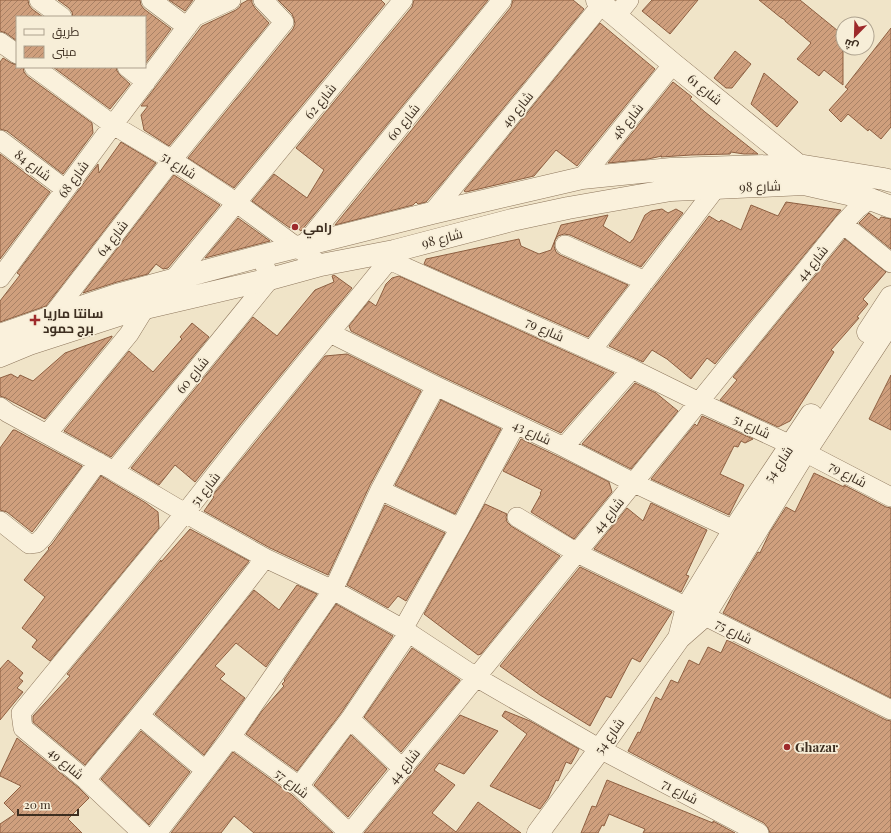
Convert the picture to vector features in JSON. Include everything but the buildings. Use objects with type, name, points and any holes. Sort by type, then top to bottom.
[{"type":"street","points":[[39,0],[61,16]]},
{"type":"street","points":[[151,0],[191,22],[231,0]]},
{"type":"street","name":"شارع 68","points":[[0,278],[65,189],[208,0]]},
{"type":"street","name":"شارع 64","points":[[51,317],[172,160],[284,22],[263,0]]},
{"type":"street","name":"شارع 62","points":[[172,281],[403,0]]},
{"type":"street","name":"شارع 60","points":[[300,246],[502,0]]},
{"type":"street","name":"شارع 61","points":[[611,5],[673,64],[801,175]]},
{"type":"street","name":"شارع 49","points":[[432,213],[611,5]]},
{"type":"street","points":[[0,42],[16,53]]},
{"type":"street","name":"شارع 48","points":[[582,178],[673,64]]},
{"type":"street","name":"شارع 51","points":[[35,68],[113,125],[172,160],[300,246],[321,265]]},
{"type":"street","points":[[128,68],[146,82]]},
{"type":"street","name":"شارع 84","points":[[0,140],[65,189]]},
{"type":"street","name":"شارع 98","points":[[0,335],[120,294],[300,246],[582,178],[671,169],[801,175],[889,177]]},
{"type":"street","name":"شارع 98","points":[[0,356],[29,344],[128,312],[270,279],[321,265],[392,255],[512,220],[568,208],[671,190],[716,188],[801,175],[891,206]]},
{"type":"street","points":[[592,350],[716,188]]},
{"type":"street","name":"شارع 44","points":[[349,833],[843,224],[870,199]]},
{"type":"street","points":[[843,224],[891,263]]},
{"type":"street","points":[[565,245],[645,281]]},
{"type":"street","name":"شارع 51","points":[[23,728],[21,713],[185,513],[392,255]]},
{"type":"street","name":"شارع 79","points":[[392,255],[632,368],[699,402]]},
{"type":"street","points":[[261,256],[270,279]]},
{"type":"street","name":"شارع 60","points":[[0,522],[29,544],[37,543],[44,537],[270,279]]},
{"type":"street","name":"شارع 54","points":[[538,833],[679,638],[891,297]]},
{"type":"street","points":[[47,434],[129,334],[145,308]]},
{"type":"street","name":"شارع 54","points":[[695,611],[734,530],[798,448],[891,321]]},
{"type":"street","name":"شارع 43","points":[[330,333],[436,386],[564,447],[634,483],[734,530]]},
{"type":"street","points":[[564,447],[632,368]]},
{"type":"street","points":[[157,833],[231,737],[333,590],[380,490],[436,386]]},
{"type":"street","name":"شارع 51","points":[[699,402],[798,448]]},
{"type":"street","name":"شارع 71","points":[[3,415],[47,434],[106,466],[265,558],[333,590],[406,630],[476,678],[600,749],[759,833]]},
{"type":"street","points":[[299,786],[350,719],[406,630],[516,424]]},
{"type":"street","name":"شارع 79","points":[[798,448],[891,497]]},
{"type":"street","points":[[380,490],[460,528]]},
{"type":"street","name":"شارع 75","points":[[518,517],[577,553],[891,710]]},
{"type":"street","points":[[86,780],[223,614],[265,558]]},
{"type":"street","points":[[140,716],[205,770]]},
{"type":"street","points":[[350,719],[402,768]]},
{"type":"street","name":"شارع 49","points":[[23,728],[86,780],[142,833]]},
{"type":"street","name":"شارع 57","points":[[231,737],[299,786],[349,833]]},
{"type":"place","name":"رامي","points":[[295,227]]},
{"type":"place","name":"سانتا ماريا برج حمود","points":[[35,320]]},
{"type":"place","name":"Ghazar","points":[[787,747]]}]
